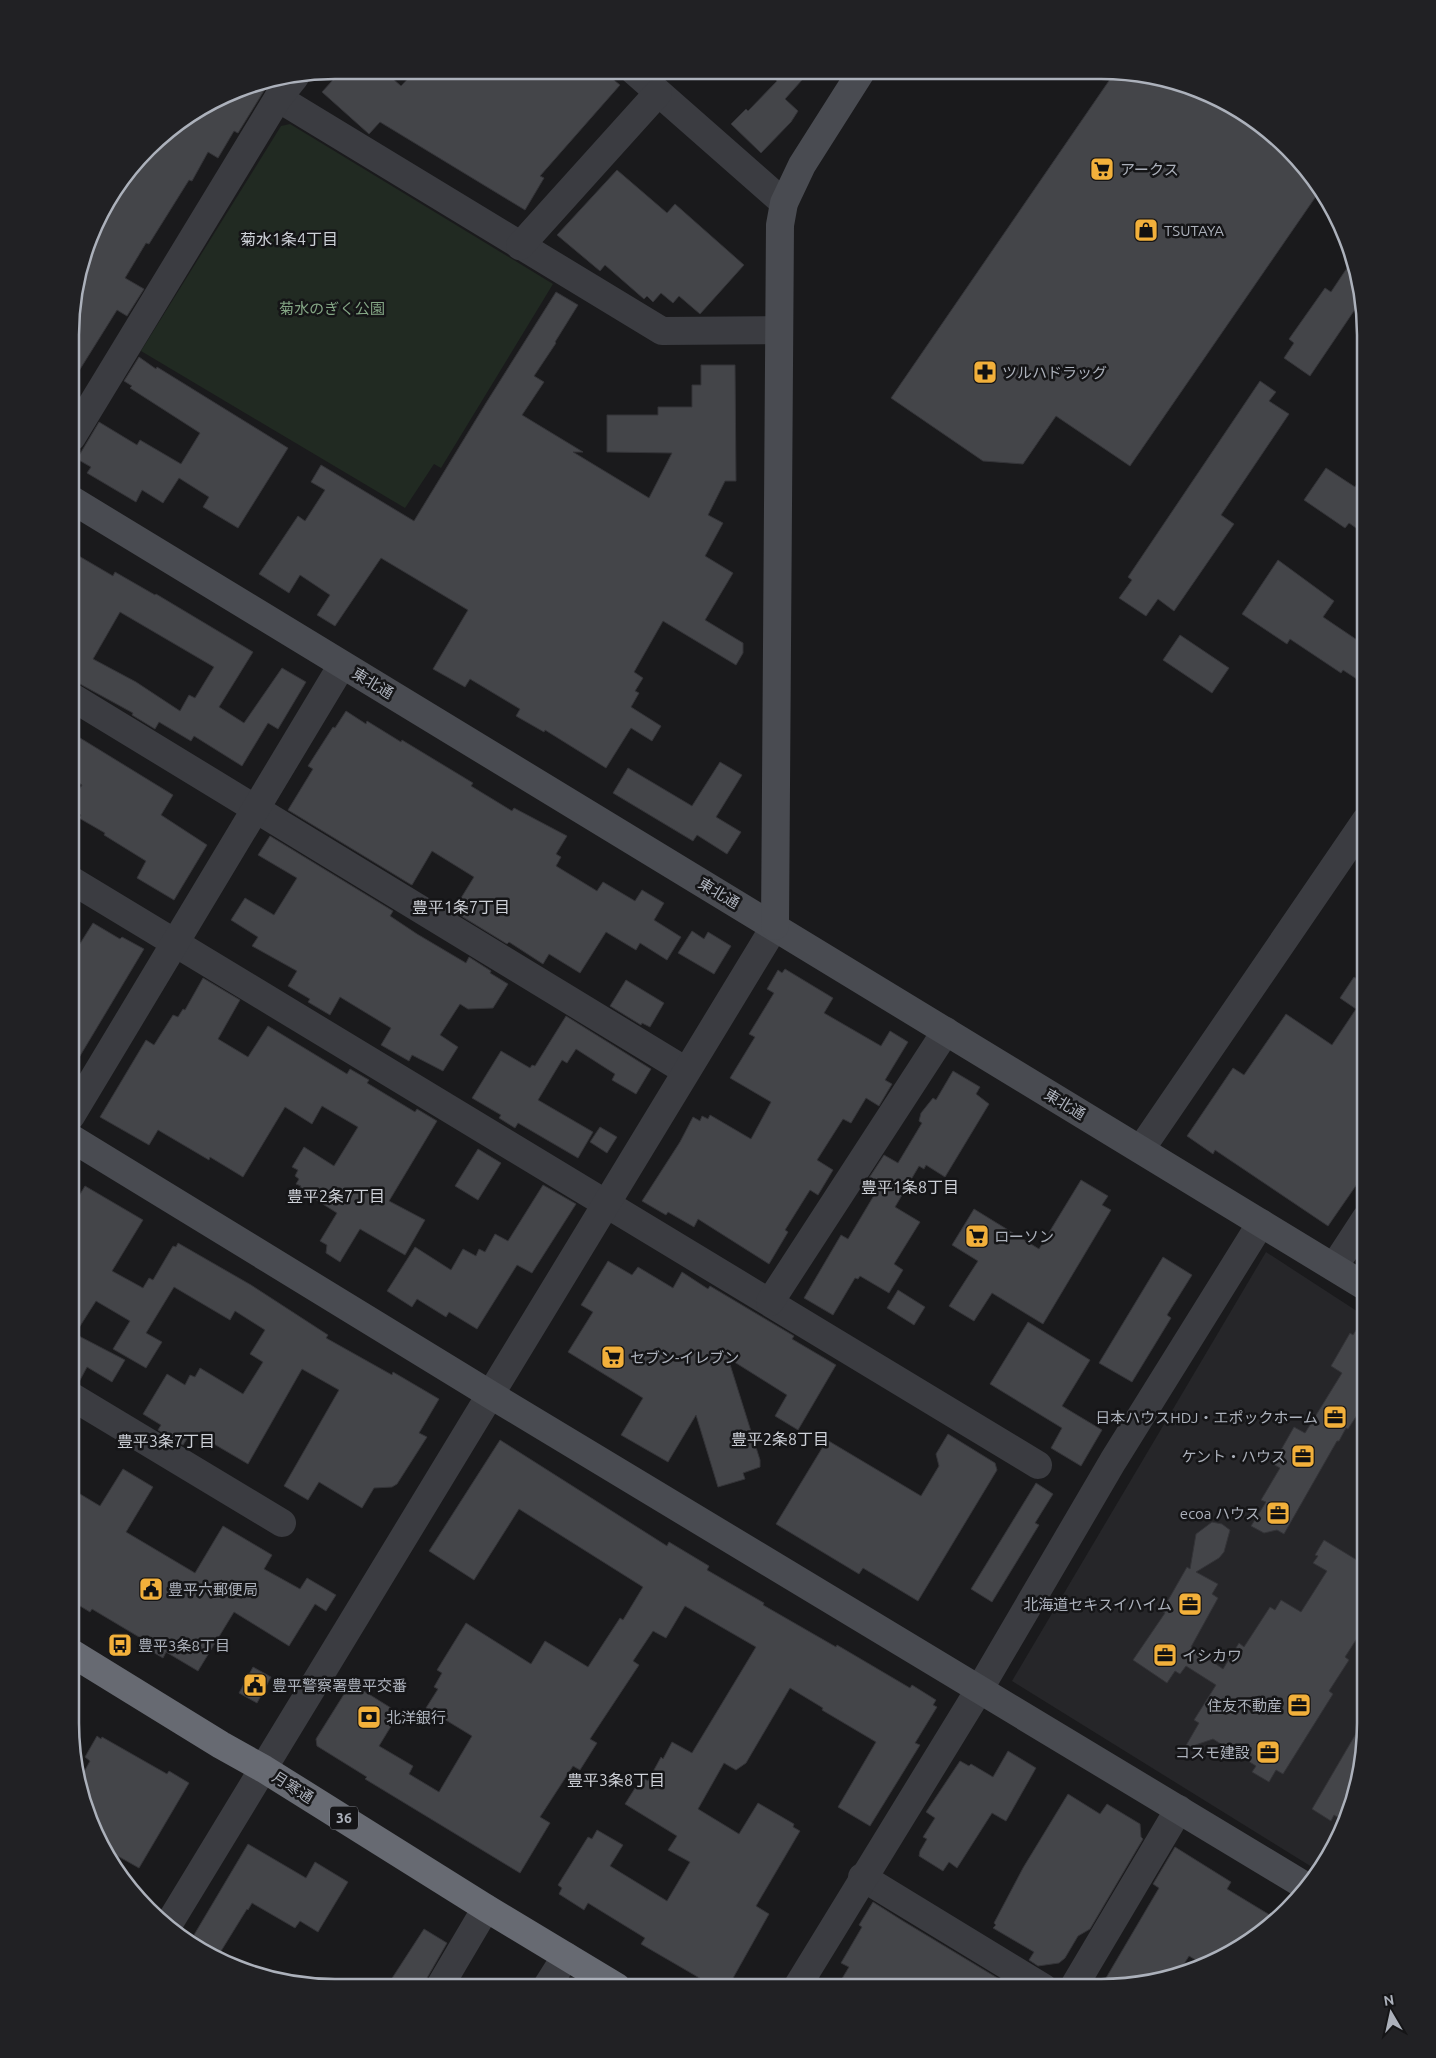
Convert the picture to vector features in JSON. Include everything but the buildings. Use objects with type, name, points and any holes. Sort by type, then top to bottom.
[{"type":"highway","name":"月寒通","points":[[79,1658],[221,1745],[264,1769],[486,1908],[604,1979]]},
{"type":"street","points":[[643,79],[784,203]]},
{"type":"street","points":[[172,1921],[491,1395],[516,1350],[775,926],[780,225],[784,203],[802,165],[857,79]]},
{"type":"street","points":[[79,425],[278,98],[290,83]]},
{"type":"street","points":[[520,246],[658,92]]},
{"type":"street","points":[[278,98],[662,331],[779,330]]},
{"type":"street","name":"東北通","points":[[79,504],[1357,1281]]},
{"type":"street","points":[[79,1103],[342,665]]},
{"type":"street","points":[[79,701],[686,1071]]},
{"type":"street","points":[[1141,1149],[1357,833]]},
{"type":"street","points":[[79,885],[1038,1465]]},
{"type":"street","points":[[770,1302],[946,1031]]},
{"type":"street","points":[[79,1143],[491,1395],[1301,1883]]},
{"type":"street","points":[[802,1979],[862,1877],[979,1690],[1113,1461],[1261,1223]]},
{"type":"street","points":[[1334,1267],[1357,1232]]},
{"type":"street","points":[[79,1401],[282,1523]]},
{"type":"street","points":[[1078,1979],[1178,1809]]},
{"type":"street","points":[[862,1877],[1029,1979]]},
{"type":"street","points":[[444,1979],[486,1908]]},
{"type":"street","points":[[551,1979],[566,1956]]},
{"type":"shaded area","points":[[1266,1252],[1357,1311],[1357,1740],[1349,1790],[1344,1806],[1331,1837],[1313,1868],[1012,1681]]},
{"type":"green space","name":"菊水のぎく公園","points":[[290,124],[553,284],[441,468],[434,464],[405,508],[141,351],[281,126]]},
{"type":"place","name":"アークス","points":[[1102,169]]},
{"type":"place","name":"TSUTAYA","points":[[1146,230]]},
{"type":"place","name":"ツルハドラッグ","points":[[985,372]]},
{"type":"place","name":"ローソン","points":[[977,1236]]},
{"type":"place","name":"セブン-イレブン","points":[[613,1357]]},
{"type":"place","name":"日本ハウスHDJ・エポックホーム","points":[[1335,1417]]},
{"type":"place","name":"ケント・ハウス","points":[[1303,1456]]},
{"type":"place","name":"ecoa ハウス","points":[[1278,1513]]},
{"type":"place","name":"豊平六郵便局","points":[[151,1589]]},
{"type":"place","name":"北海道セキスイハイム","points":[[1190,1604]]},
{"type":"place","name":"豊平3条8丁目","points":[[120,1645]]},
{"type":"place","name":"イシカワ","points":[[1165,1655]]},
{"type":"place","name":"豊平警察署豊平交番","points":[[255,1685]]},
{"type":"place","name":"住友不動産","points":[[1299,1705]]},
{"type":"place","name":"北洋銀行","points":[[369,1717]]},
{"type":"place","name":"コスモ建設","points":[[1268,1752]]},
{"type":"district","name":"菊水1条4丁目","points":[[289,239]]},
{"type":"district","name":"豊平1条7丁目","points":[[461,907]]},
{"type":"district","name":"豊平1条8丁目","points":[[910,1187]]},
{"type":"district","name":"豊平2条7丁目","points":[[336,1196]]},
{"type":"district","name":"豊平2条8丁目","points":[[780,1439]]},
{"type":"district","name":"豊平3条7丁目","points":[[166,1441]]},
{"type":"district","name":"豊平3条8丁目","points":[[616,1780]]}]
